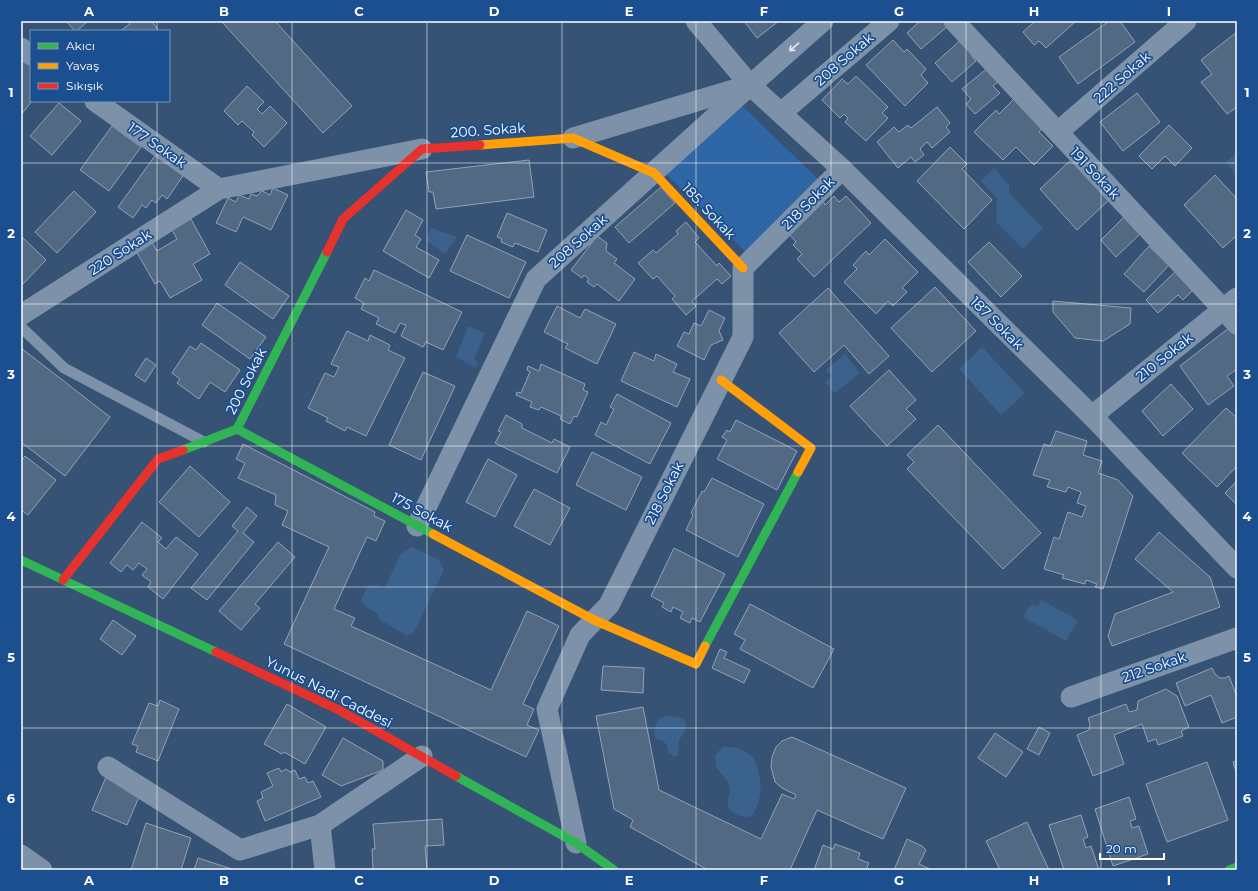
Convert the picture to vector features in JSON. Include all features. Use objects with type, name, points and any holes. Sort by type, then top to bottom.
[{"type":"street","name":"187 Sokak","points":[[696,21],[750,85],[842,169],[1092,416],[1237,568]]},
{"type":"street","name":"208 Sokak","points":[[417,526],[536,279],[750,85],[824,21]]},
{"type":"street","name":"208 Sokak","points":[[781,113],[889,21]]},
{"type":"street","name":"191 Sokak","points":[[954,21],[1058,132],[1230,304],[1237,324]]},
{"type":"street","name":"222 Sokak","points":[[1058,132],[1186,21]]},
{"type":"street","points":[[21,48],[30,54]]},
{"type":"street","points":[[573,138],[750,85]]},
{"type":"street","name":"177 Sokak","points":[[97,102],[219,189]]},
{"type":"street","name":"200. Sokak","points":[[422,149],[573,138],[654,173]]},
{"type":"street","points":[[219,189],[422,149]]},
{"type":"street","name":"200 Sokak","points":[[63,580],[158,459],[237,429],[343,219],[422,149]]},
{"type":"street","name":"218 Sokak","points":[[576,843],[547,709],[580,635],[608,605],[743,336],[743,268],[842,169]]},
{"type":"street","name":"185. Sokak","points":[[654,173],[743,268]]},
{"type":"street","name":"220 Sokak","points":[[21,315],[219,189]]},
{"type":"street","name":"210 Sokak","points":[[1092,416],[1230,304]]},
{"type":"street","name":"175 Sokak","points":[[237,429],[594,620],[696,664],[811,448],[721,380]]},
{"type":"street","name":"Yunus Nadi Caddesi","points":[[21,560],[339,710],[576,843],[614,870]]},
{"type":"street","name":"212 Sokak","points":[[1071,697],[1237,638]]},
{"type":"street","points":[[108,767],[240,850],[320,825],[422,756]]},
{"type":"street","points":[[320,825],[325,870]]},
{"type":"street","points":[[21,855],[42,870]]},
{"type":"street","points":[[1229,870],[1237,867]]},
{"type":"lane","points":[[21,327],[64,368],[204,442]]},
{"type":"shaded area","points":[[737,101],[818,179],[747,253],[666,174]]},
{"type":"shaded area","points":[[1237,153],[1237,176],[1226,162]]},
{"type":"shaded area","points":[[994,168],[1009,185],[1009,193],[1043,228],[1023,249],[996,222],[997,198],[981,181]]},
{"type":"shaded area","points":[[431,228],[457,237],[445,254],[426,240]]},
{"type":"shaded area","points":[[468,326],[485,333],[474,358],[478,363],[477,366],[474,367],[456,357]]},
{"type":"shaded area","points":[[982,347],[1025,393],[1001,415],[959,369]]},
{"type":"shaded area","points":[[845,354],[860,373],[835,393],[825,382],[832,376],[826,370]]},
{"type":"shaded area","points":[[412,547],[439,560],[444,570],[414,632],[407,636],[379,619],[378,614],[365,606],[361,600],[368,586],[377,585],[384,589],[401,554]]},
{"type":"shaded area","points":[[1041,600],[1078,620],[1066,641],[1023,617],[1030,605],[1038,606]]},
{"type":"shaded area","points":[[668,716],[680,718],[686,723],[685,732],[679,740],[679,750],[677,756],[673,756],[668,753],[667,745],[656,739],[654,731],[660,718]]},
{"type":"shaded area","points":[[722,747],[732,747],[742,750],[750,755],[757,764],[760,781],[760,794],[755,811],[750,816],[740,816],[728,808],[728,798],[730,793],[728,781],[716,768],[715,756]]},
{"type":"building","points":[[66,21],[88,21],[78,30],[74,30]]},
{"type":"building","points":[[128,21],[152,21],[158,30],[121,30],[130,24]]},
{"type":"building","points":[[221,21],[275,21],[352,106],[323,133]]},
{"type":"building","points":[[744,21],[779,21],[757,38]]},
{"type":"building","points":[[920,21],[944,21],[948,26],[921,49],[907,33]]},
{"type":"building","points":[[1035,21],[1076,21],[1046,48],[1039,41],[1034,45],[1023,32]]},
{"type":"building","points":[[1109,21],[1120,21],[1135,42],[1078,84],[1059,57]]},
{"type":"building","points":[[1237,32],[1237,107],[1227,114],[1201,82],[1212,74],[1201,60]]},
{"type":"building","points":[[964,37],[976,51],[971,55],[976,61],[952,82],[935,63]]},
{"type":"building","points":[[893,40],[904,52],[907,49],[926,69],[921,75],[928,83],[905,106],[866,65]]},
{"type":"building","points":[[25,59],[30,62],[30,102],[31,102],[21,115],[21,64]]},
{"type":"building","points":[[989,67],[1000,80],[993,86],[1000,93],[975,114],[966,104],[971,99],[962,89]]},
{"type":"building","points":[[856,76],[888,107],[882,113],[888,118],[866,141],[845,122],[848,118],[844,114],[840,118],[822,100],[842,79],[848,84]]},
{"type":"building","points":[[247,86],[264,102],[257,109],[262,114],[270,106],[287,123],[264,147],[252,135],[254,132],[242,121],[238,125],[224,111]]},
{"type":"building","points":[[1137,93],[1160,122],[1123,151],[1100,122]]},
{"type":"building","points":[[1017,96],[1045,125],[1039,132],[1053,146],[1034,165],[1016,147],[1003,160],[974,132],[996,110],[999,114]]},
{"type":"building","points":[[59,103],[81,121],[52,155],[30,136]]},
{"type":"building","points":[[937,107],[950,123],[946,127],[950,132],[932,148],[927,142],[920,149],[924,155],[915,162],[911,157],[898,168],[877,142],[894,127],[899,132],[908,125],[911,128]]},
{"type":"building","points":[[1169,125],[1192,148],[1175,166],[1165,156],[1152,169],[1139,156]]},
{"type":"building","points":[[112,126],[141,147],[109,191],[80,170]]},
{"type":"building","points":[[950,147],[967,164],[962,169],[992,200],[964,229],[917,181]]},
{"type":"building","points":[[157,153],[185,173],[167,199],[162,195],[156,203],[152,200],[146,208],[142,205],[133,218],[118,207]]},
{"type":"building","points":[[1073,158],[1111,198],[1077,230],[1040,189]]},
{"type":"building","points":[[529,160],[534,197],[436,209],[433,192],[429,192],[426,172]]},
{"type":"building","points":[[1215,175],[1237,199],[1237,235],[1223,248],[1184,205]]},
{"type":"building","points":[[661,187],[675,203],[629,243],[615,227]]},
{"type":"building","points":[[273,188],[288,195],[271,230],[243,217],[236,232],[216,223],[228,198],[236,202],[239,195],[249,199],[251,194],[257,196],[262,191],[270,195]]},
{"type":"building","points":[[74,191],[96,212],[57,253],[35,232]]},
{"type":"building","points":[[834,196],[839,202],[846,196],[871,223],[814,277],[797,259],[802,254],[793,245],[796,242],[789,234],[823,201],[825,205]]},
{"type":"building","points":[[406,210],[423,220],[415,235],[421,239],[416,247],[439,260],[429,278],[383,251]]},
{"type":"building","points":[[507,213],[547,230],[538,252],[515,243],[513,247],[501,242],[502,239],[497,237]]},
{"type":"building","points":[[1125,216],[1141,233],[1116,257],[1101,240]]},
{"type":"building","points":[[191,219],[210,254],[193,264],[202,280],[170,298],[160,281],[155,284],[136,251],[152,242],[157,251],[177,239],[172,230]]},
{"type":"building","points":[[686,222],[699,238],[695,242],[717,266],[719,263],[731,276],[722,284],[717,279],[692,301],[696,306],[686,315],[672,299],[675,296],[657,276],[653,279],[638,263],[653,250],[656,253],[678,234],[676,231]]},
{"type":"building","points":[[467,235],[526,262],[509,298],[450,271]]},
{"type":"building","points":[[21,236],[46,260],[21,286]]},
{"type":"building","points":[[597,236],[607,243],[606,251],[617,259],[614,263],[635,279],[619,301],[597,284],[594,287],[587,282],[589,279],[584,275],[582,278],[571,270]]},
{"type":"building","points":[[885,239],[918,272],[902,288],[907,292],[893,306],[888,301],[876,314],[844,282],[857,269],[853,265],[866,251],[869,255]]},
{"type":"building","points":[[989,242],[1022,276],[1001,297],[968,262]]},
{"type":"building","points":[[1149,246],[1169,265],[1144,292],[1124,274]]},
{"type":"building","points":[[240,262],[289,296],[273,319],[225,285]]},
{"type":"building","points":[[1178,269],[1195,288],[1183,300],[1178,295],[1158,313],[1146,300]]},
{"type":"building","points":[[374,270],[462,312],[443,350],[426,342],[423,347],[401,336],[406,325],[400,323],[395,333],[376,324],[379,318],[361,309],[364,303],[355,298],[365,278],[369,281]]},
{"type":"building","points":[[935,287],[976,331],[932,372],[891,328]]},
{"type":"building","points":[[828,288],[889,356],[869,374],[844,345],[814,372],[779,333]]},
{"type":"building","points":[[1053,301],[1131,308],[1130,324],[1103,341],[1075,338],[1053,312]]},
{"type":"building","points":[[217,303],[266,337],[250,359],[202,325]]},
{"type":"building","points":[[557,306],[580,318],[585,309],[616,324],[597,364],[565,348],[568,344],[544,332]]},
{"type":"building","points":[[709,310],[725,318],[719,331],[723,340],[711,345],[704,360],[677,346],[684,332],[689,334],[694,323],[701,326]]},
{"type":"building","points":[[1234,324],[1237,328],[1237,369],[1227,376],[1234,386],[1208,405],[1180,366]]},
{"type":"building","points":[[347,331],[368,341],[370,335],[390,345],[388,350],[405,358],[366,436],[347,427],[345,431],[326,421],[328,418],[308,408],[325,373],[334,377],[339,367],[331,364]]},
{"type":"building","points":[[201,343],[240,370],[225,392],[210,382],[199,399],[177,383],[180,379],[172,373],[190,346],[196,350]]},
{"type":"building","points":[[21,348],[110,417],[65,476],[21,442]]},
{"type":"building","points":[[634,352],[654,361],[656,354],[677,364],[673,372],[690,379],[677,407],[621,381]]},
{"type":"building","points":[[146,358],[156,365],[145,382],[135,375]]},
{"type":"building","points":[[541,364],[585,384],[583,390],[588,392],[577,417],[574,416],[570,424],[560,419],[561,416],[541,407],[539,410],[530,407],[532,402],[516,395],[517,392],[521,393],[530,372],[527,370],[528,366],[539,371]]},
{"type":"building","points":[[889,370],[916,400],[906,409],[916,419],[887,446],[850,406]]},
{"type":"building","points":[[423,372],[455,386],[421,460],[389,445]]},
{"type":"building","points":[[1171,384],[1193,409],[1163,436],[1142,411]]},
{"type":"building","points":[[617,394],[671,423],[650,464],[595,435],[601,422],[606,425],[614,409],[610,407]]},
{"type":"building","points":[[1226,408],[1237,418],[1237,466],[1217,487],[1182,453]]},
{"type":"building","points":[[506,415],[522,424],[522,428],[552,443],[554,439],[570,447],[557,473],[495,443],[501,432],[498,431]]},
{"type":"building","points":[[736,420],[797,451],[777,490],[717,459],[727,440],[722,437],[727,430],[730,432]]},
{"type":"building","points":[[938,425],[1041,533],[1003,569],[907,469],[914,462],[907,455]]},
{"type":"building","points":[[1056,431],[1087,441],[1083,455],[1102,461],[1098,473],[1118,480],[1133,496],[1103,589],[1095,587],[1097,584],[1086,580],[1085,584],[1062,578],[1064,575],[1044,569],[1054,537],[1059,539],[1068,512],[1082,517],[1086,506],[1077,503],[1081,492],[1068,487],[1066,492],[1047,487],[1050,480],[1033,475],[1044,444],[1050,446]]},
{"type":"building","points":[[243,444],[375,512],[374,516],[385,521],[376,541],[367,537],[334,609],[355,618],[351,626],[491,690],[527,611],[559,626],[523,704],[534,709],[527,725],[539,730],[526,757],[284,644],[329,547],[282,525],[288,511],[275,505],[276,495],[238,478],[245,463],[236,459]]},
{"type":"building","points":[[592,452],[642,477],[626,510],[576,485]]},
{"type":"building","points":[[25,456],[56,480],[28,515],[21,510],[21,462]]},
{"type":"building","points":[[488,459],[517,475],[495,517],[466,502]]},
{"type":"building","points":[[190,466],[230,502],[199,537],[159,502]]},
{"type":"building","points":[[712,478],[764,504],[738,557],[686,530],[693,515],[691,513],[702,491],[704,492]]},
{"type":"building","points":[[1237,481],[1237,505],[1225,493]]},
{"type":"building","points":[[534,489],[570,508],[550,545],[514,526]]},
{"type":"building","points":[[247,507],[257,516],[243,533],[254,542],[207,600],[191,588],[238,531],[232,526]]},
{"type":"building","points":[[142,522],[162,538],[158,542],[166,549],[176,537],[198,554],[163,599],[148,587],[151,582],[142,575],[147,569],[139,563],[133,570],[127,565],[121,572],[110,563]]},
{"type":"building","points":[[1159,532],[1210,577],[1220,607],[1112,646],[1108,636],[1115,614],[1173,592],[1135,559]]},
{"type":"building","points":[[278,542],[295,557],[255,604],[260,608],[241,630],[219,611]]},
{"type":"building","points":[[674,548],[725,574],[700,622],[692,618],[690,623],[680,618],[683,612],[673,607],[671,612],[662,607],[664,603],[651,596]]},
{"type":"building","points":[[750,604],[834,649],[813,688],[740,649],[745,640],[734,634]]},
{"type":"building","points":[[113,620],[136,636],[122,655],[100,639]]},
{"type":"building","points":[[720,649],[727,652],[724,658],[750,670],[744,683],[712,668]]},
{"type":"building","points":[[603,666],[644,668],[643,693],[601,690]]},
{"type":"building","points":[[1212,668],[1215,674],[1220,678],[1229,676],[1237,697],[1237,717],[1222,723],[1211,695],[1185,706],[1176,683]]},
{"type":"building","points":[[1166,689],[1177,696],[1189,727],[1181,731],[1183,736],[1158,745],[1156,739],[1148,742],[1142,724],[1114,735],[1124,764],[1093,776],[1077,735],[1089,730],[1090,724],[1088,718],[1126,704],[1129,712],[1137,710],[1138,701]]},
{"type":"building","points":[[160,700],[179,709],[158,761],[136,752],[138,746],[132,744],[149,703],[158,706]]},
{"type":"building","points":[[287,704],[326,727],[305,764],[284,752],[282,754],[264,744]]},
{"type":"building","points":[[643,707],[659,790],[761,839],[782,794],[794,799],[796,795],[782,788],[775,782],[771,767],[772,757],[776,747],[782,741],[792,737],[906,788],[883,839],[817,810],[790,870],[708,870],[630,827],[633,820],[614,809],[596,716]]},
{"type":"building","points":[[1039,727],[1050,733],[1039,755],[1027,749]]},
{"type":"building","points":[[995,733],[1023,752],[1006,777],[978,758]]},
{"type":"building","points":[[343,738],[383,761],[383,770],[341,786],[322,775]]},
{"type":"building","points":[[1237,761],[1237,775],[1233,762]]},
{"type":"building","points":[[1207,762],[1228,820],[1167,842],[1146,784]]},
{"type":"building","points":[[279,768],[281,772],[286,769],[290,772],[295,770],[299,779],[305,777],[308,783],[313,781],[321,797],[265,821],[257,801],[263,798],[261,792],[273,786],[267,773]]},
{"type":"building","points":[[106,777],[141,792],[127,825],[92,810]]},
{"type":"building","points":[[1129,797],[1136,819],[1130,821],[1132,828],[1139,826],[1148,854],[1113,866],[1095,809]]},
{"type":"building","points":[[1081,815],[1088,837],[1083,839],[1086,848],[1091,846],[1099,870],[1064,870],[1049,825]]},
{"type":"building","points":[[442,819],[444,845],[425,846],[427,870],[373,870],[372,849],[375,849],[373,824]]},
{"type":"building","points":[[1027,822],[1049,870],[1000,870],[986,841]]},
{"type":"building","points":[[146,823],[191,838],[181,870],[131,870]]},
{"type":"building","points":[[907,839],[922,846],[926,850],[919,864],[932,870],[894,870]]},
{"type":"building","points":[[835,844],[860,853],[858,859],[869,863],[866,870],[814,870],[823,845],[833,849]]},
{"type":"building","points":[[198,858],[235,870],[194,870]]},
{"type":"traffic: fast","points":[[183,450],[237,429],[327,252]]},
{"type":"traffic: fast","points":[[237,429],[433,534]]},
{"type":"traffic: fast","points":[[705,646],[798,472]]},
{"type":"traffic: fast","points":[[21,560],[216,652]]},
{"type":"traffic: fast","points":[[456,776],[576,843],[614,870]]},
{"type":"traffic: fast","points":[[1229,870],[1237,867]]},
{"type":"traffic: slow","points":[[480,145],[573,138],[654,173],[743,268]]},
{"type":"traffic: slow","points":[[721,380],[811,448],[798,472]]},
{"type":"traffic: slow","points":[[433,534],[594,620],[696,664],[705,646]]},
{"type":"traffic: jam","points":[[327,252],[343,219],[422,149],[480,145]]},
{"type":"traffic: jam","points":[[63,580],[158,459],[183,450]]},
{"type":"traffic: jam","points":[[216,652],[339,710],[456,776]]}]
